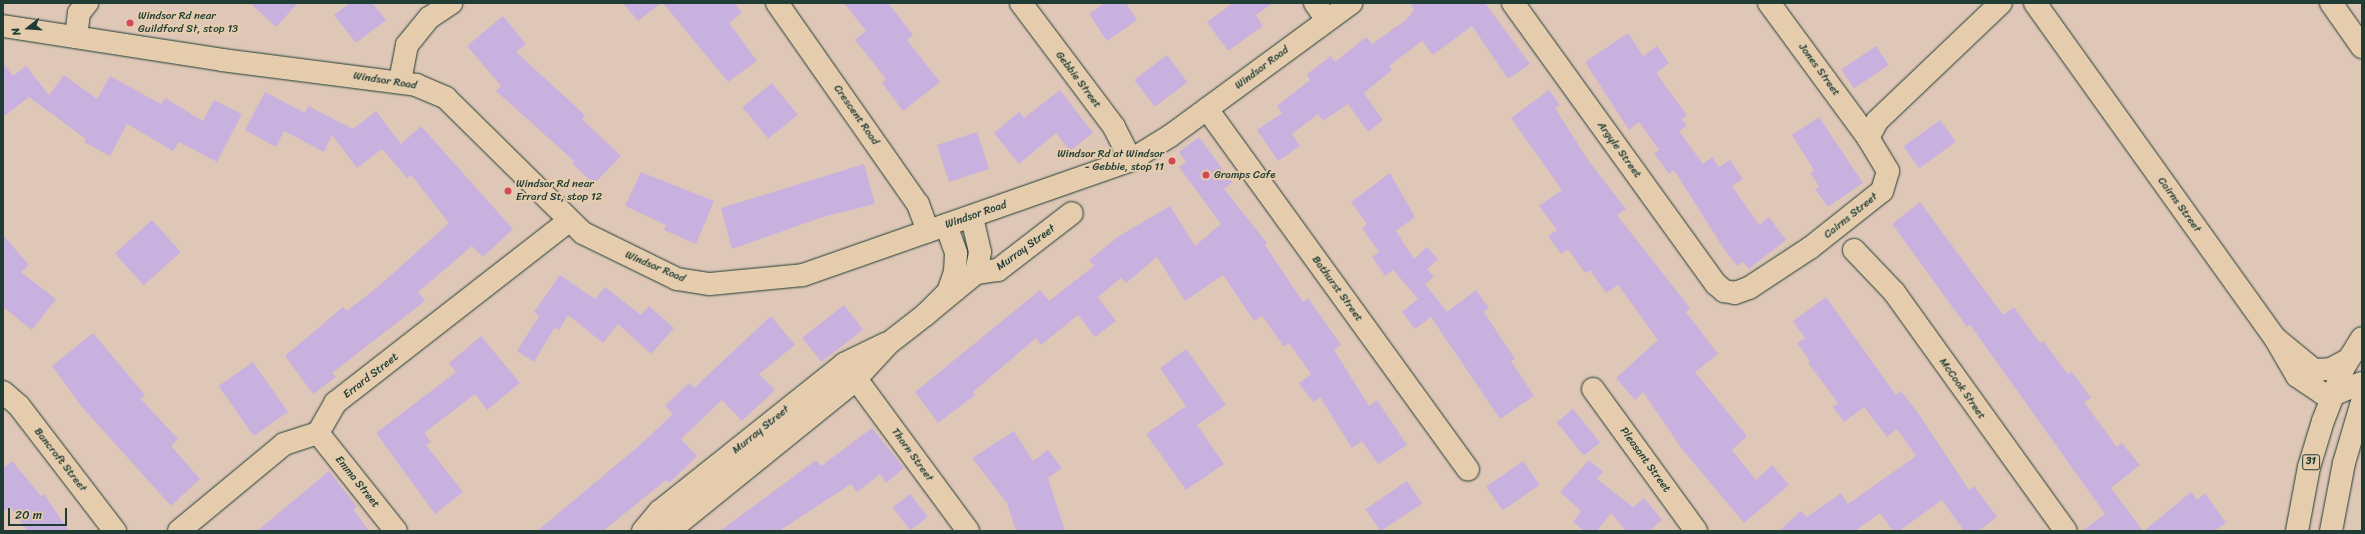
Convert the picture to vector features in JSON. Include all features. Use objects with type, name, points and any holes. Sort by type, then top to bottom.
[{"type":"street","points":[[76,37],[79,13],[87,3]]},
{"type":"street","points":[[400,81],[407,44],[429,18],[451,3]]},
{"type":"street","name":"Crescent Road","points":[[777,3],[918,204],[937,228]]},
{"type":"street","name":"Gebbie Street","points":[[1021,3],[1114,127],[1131,160]]},
{"type":"street","name":"Windsor Road","points":[[3,26],[222,60],[400,81],[446,98],[569,221],[605,246],[677,279],[704,284],[795,277],[1131,160],[1207,109],[1321,12],[1351,3]]},
{"type":"street","name":"Argyle Street","points":[[1513,3],[1716,284],[1729,293]]},
{"type":"street","name":"Jones Street","points":[[1770,3],[1868,138]]},
{"type":"street","points":[[1868,138],[1880,117],[2001,3]]},
{"type":"street","name":"Cairns Street","points":[[2035,3],[2258,306],[2293,371],[2309,376],[2332,395]]},
{"type":"street","points":[[2331,3],[2362,48]]},
{"type":"street","name":"Bathurst Street","points":[[1207,109],[1468,469]]},
{"type":"street","name":"Cairns Street","points":[[1729,293],[1749,288],[1810,248],[1882,191],[1888,171],[1868,138]]},
{"type":"street","name":"Murray Street","points":[[643,531],[660,511],[889,343],[976,273],[1001,268],[1072,213]]},
{"type":"street","name":"Murray Street","points":[[972,216],[980,252],[976,273]]},
{"type":"street","name":"Errard Street","points":[[318,433],[335,404],[569,221]]},
{"type":"street","name":"Murray Street","points":[[925,315],[948,292],[955,272],[956,253],[937,228]]},
{"type":"street","name":"McCook Street","points":[[1854,250],[1894,292],[2066,531]]},
{"type":"street","name":"31","points":[[2297,531],[2309,467],[2332,395],[2348,360],[2362,338]]},
{"type":"street","points":[[2309,376],[2328,370],[2348,360]]},
{"type":"street","name":"Murray Street","points":[[669,531],[850,371]]},
{"type":"street","name":"Thorn Street","points":[[850,371],[968,531]]},
{"type":"street","points":[[2332,395],[2362,383]]},
{"type":"street","name":"Pleasant Street","points":[[1593,389],[1696,531]]},
{"type":"street","name":"Bancroft Street","points":[[3,392],[19,406],[115,531]]},
{"type":"street","points":[[2330,531],[2344,463],[2362,402]]},
{"type":"street","points":[[179,531],[284,444],[318,433]]},
{"type":"street","name":"Emma Street","points":[[318,433],[396,531]]},
{"type":"building","points":[[250,3],[298,3],[276,27]]},
{"type":"building","points":[[350,3],[372,3],[386,20],[356,43],[334,15]]},
{"type":"building","points":[[623,3],[661,3],[638,21]]},
{"type":"building","points":[[663,3],[734,3],[742,13],[729,23],[757,61],[728,82]]},
{"type":"building","points":[[844,3],[888,3],[913,35],[907,40],[940,82],[903,111],[882,83],[886,79],[855,40],[866,31]]},
{"type":"building","points":[[1105,3],[1126,3],[1137,20],[1107,41],[1089,14]]},
{"type":"building","points":[[1233,3],[1273,3],[1256,15],[1263,26],[1228,51],[1207,22]]},
{"type":"building","points":[[1410,3],[1485,3],[1530,64],[1508,79],[1472,26],[1433,55],[1422,41],[1389,66],[1392,70],[1364,93],[1383,120],[1368,132],[1348,104],[1323,121],[1318,114],[1292,134],[1300,146],[1278,161],[1257,130],[1282,113],[1277,106],[1310,80],[1307,74],[1331,56],[1335,62],[1366,37],[1372,44],[1407,19],[1414,10]]},
{"type":"building","points":[[503,16],[526,44],[516,52],[585,115],[582,119],[621,156],[594,184],[572,163],[574,161],[496,91],[501,86],[467,46]]},
{"type":"building","points":[[1628,33],[1643,56],[1657,46],[1669,63],[1656,73],[1687,115],[1682,119],[1687,126],[1679,131],[1703,164],[1712,157],[1719,167],[1730,160],[1743,179],[1732,186],[1759,225],[1769,217],[1786,240],[1749,269],[1743,262],[1737,266],[1722,246],[1674,170],[1669,174],[1654,153],[1659,150],[1639,122],[1629,130],[1585,62]]},
{"type":"building","points":[[1876,46],[1889,65],[1854,89],[1841,69]]},
{"type":"building","points":[[1167,55],[1187,82],[1155,107],[1134,80]]},
{"type":"building","points":[[3,63],[13,76],[26,66],[49,95],[64,75],[97,99],[110,76],[161,104],[165,98],[203,121],[214,100],[242,114],[217,162],[179,142],[173,151],[127,124],[110,156],[84,142],[86,139],[29,97],[3,117]]},
{"type":"building","points":[[772,83],[798,115],[768,139],[742,107]]},
{"type":"building","points":[[1060,90],[1093,133],[1070,151],[1056,133],[1019,164],[994,133],[1019,112],[1024,118]]},
{"type":"building","points":[[1549,90],[1560,105],[1555,108],[1588,160],[1626,209],[1617,215],[1690,308],[1686,312],[1718,354],[1695,372],[1747,436],[1732,450],[1756,480],[1772,465],[1789,485],[1744,523],[1682,449],[1643,392],[1635,400],[1616,378],[1658,340],[1618,285],[1606,293],[1590,270],[1585,273],[1568,249],[1561,254],[1548,236],[1557,230],[1539,206],[1562,190],[1511,118]]},
{"type":"building","points":[[265,92],[305,113],[308,106],[353,129],[376,111],[401,144],[421,126],[513,229],[483,257],[472,246],[418,292],[425,301],[332,373],[336,377],[313,394],[285,356],[343,307],[347,311],[380,285],[449,223],[411,175],[407,178],[382,149],[357,168],[332,135],[324,152],[284,131],[276,147],[245,130]]},
{"type":"building","points":[[1819,117],[1863,183],[1828,207],[1815,189],[1819,186],[1810,173],[1814,170],[1792,135]]},
{"type":"building","points":[[1940,120],[1956,142],[1919,168],[1904,146]]},
{"type":"building","points":[[977,132],[989,169],[949,182],[937,145]]},
{"type":"building","points":[[1199,137],[1232,182],[1224,189],[1267,243],[1265,245],[1303,302],[1308,298],[1341,345],[1334,350],[1369,406],[1377,400],[1407,445],[1378,464],[1362,441],[1352,448],[1320,397],[1313,402],[1299,383],[1311,374],[1289,343],[1284,347],[1262,316],[1254,321],[1223,275],[1185,301],[1157,257],[1126,283],[1121,278],[1098,297],[1116,321],[1095,337],[1078,315],[1041,345],[1036,338],[973,392],[975,395],[938,423],[915,392],[1040,290],[1049,301],[1094,266],[1089,260],[1119,236],[1170,206],[1195,246],[1221,224],[1179,167],[1186,162],[1179,152]]},
{"type":"building","points":[[864,164],[875,204],[823,217],[732,249],[721,208]]},
{"type":"building","points":[[641,172],[714,201],[696,244],[664,230],[666,225],[625,206]]},
{"type":"building","points":[[1390,173],[1415,217],[1396,231],[1414,259],[1427,247],[1438,259],[1427,269],[1434,277],[1425,284],[1447,312],[1476,290],[1489,308],[1484,312],[1515,359],[1511,361],[1534,396],[1500,419],[1431,317],[1415,329],[1402,312],[1418,299],[1393,270],[1385,276],[1372,257],[1379,252],[1362,228],[1367,224],[1351,202]]},
{"type":"building","points":[[1920,202],[2003,315],[2014,307],[2040,343],[2043,341],[2068,374],[2072,372],[2091,398],[2084,402],[2117,447],[2122,443],[2140,465],[2111,488],[2143,531],[2082,531],[2105,514],[1970,325],[1967,327],[1892,224]]},
{"type":"building","points":[[152,220],[181,252],[144,285],[115,253]]},
{"type":"building","points":[[3,235],[29,265],[21,272],[56,299],[32,330],[3,307]]},
{"type":"building","points":[[560,275],[595,299],[605,287],[641,315],[649,306],[674,328],[651,354],[618,324],[603,343],[568,315],[559,330],[555,327],[534,362],[517,351],[539,316],[534,312]]},
{"type":"building","points":[[1826,297],[1896,395],[1901,391],[1918,413],[1969,490],[1974,486],[1997,517],[1978,531],[1964,531],[1942,500],[1899,531],[1893,531],[1880,513],[1855,531],[1779,531],[1801,511],[1807,517],[1841,493],[1848,504],[1916,456],[1897,429],[1887,437],[1864,407],[1844,422],[1833,407],[1838,403],[1808,363],[1810,361],[1797,343],[1805,338],[1793,321]]},
{"type":"building","points":[[844,305],[863,329],[821,362],[802,338]]},
{"type":"building","points":[[771,316],[795,345],[759,374],[775,390],[742,421],[722,400],[681,439],[697,456],[669,483],[666,480],[603,531],[537,531],[640,445],[673,414],[665,406],[689,383],[694,388]]},
{"type":"building","points":[[93,333],[145,395],[141,399],[178,439],[171,446],[200,479],[171,506],[82,407],[52,366]]},
{"type":"building","points":[[481,336],[520,383],[487,410],[475,394],[424,433],[431,442],[426,445],[463,492],[435,514],[376,433],[456,372],[449,363]]},
{"type":"building","points":[[1186,349],[1226,405],[1197,425],[1224,464],[1186,490],[1146,434],[1186,406],[1160,368]]},
{"type":"building","points":[[253,362],[288,412],[254,436],[219,386]]},
{"type":"building","points":[[1573,409],[1600,442],[1584,456],[1557,422]]},
{"type":"building","points":[[872,428],[904,468],[886,483],[880,474],[857,492],[851,484],[779,531],[720,531],[816,460],[821,466]]},
{"type":"building","points":[[1014,431],[1033,461],[1048,450],[1062,468],[1048,478],[1065,531],[1016,531],[1007,503],[972,458]]},
{"type":"building","points":[[1589,460],[1603,472],[1597,479],[1633,507],[1644,498],[1662,520],[1649,531],[1626,531],[1611,513],[1597,531],[1584,531],[1573,522],[1581,511],[1560,492]]},
{"type":"building","points":[[12,461],[41,496],[44,494],[69,531],[27,531],[10,506],[3,512],[3,469]]},
{"type":"building","points":[[1523,461],[1540,485],[1503,511],[1486,487]]},
{"type":"building","points":[[329,471],[357,507],[353,509],[369,531],[257,531]]},
{"type":"building","points":[[1407,481],[1422,503],[1381,531],[1366,509]]},
{"type":"building","points":[[2191,492],[2197,500],[2205,493],[2226,523],[2214,531],[2144,531]]},
{"type":"building","points":[[910,494],[928,517],[911,530],[893,508]]},
{"type":"place","name":"Windsor Rd near Guildford St, stop 13","points":[[130,23]]},
{"type":"place","name":"Windsor Rd at Windsor - Gebbie, stop 11","points":[[1172,161]]},
{"type":"place","name":"Gramps Cafe","points":[[1206,175]]},
{"type":"place","name":"Windsor Rd near Errard St, stop 12","points":[[508,191]]}]
